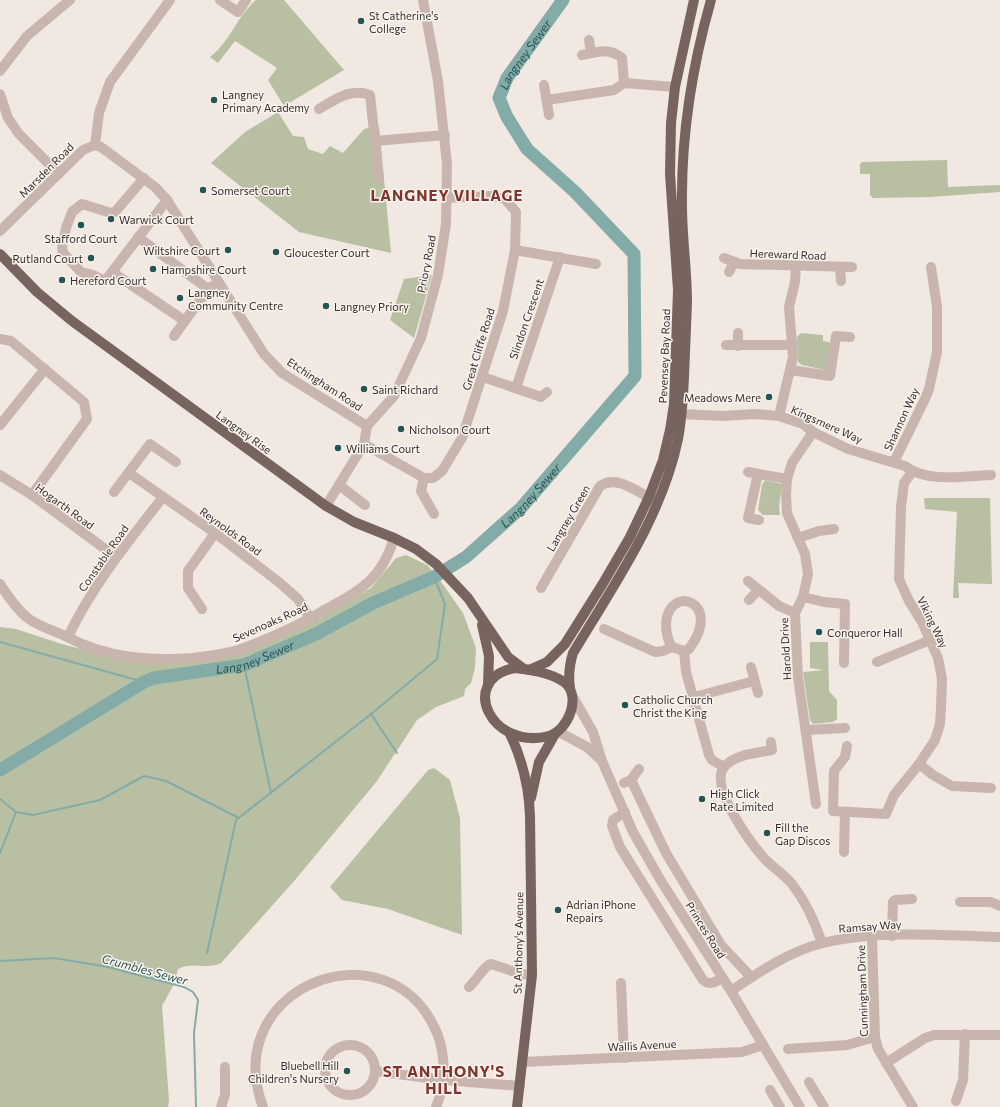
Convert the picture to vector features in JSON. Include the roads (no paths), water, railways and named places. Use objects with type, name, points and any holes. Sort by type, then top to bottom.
[{"type":"main road","name":"Pevensey Bay Road","points":[[527,669],[547,662],[565,644],[606,578],[649,497],[663,460],[674,404],[678,290],[670,174],[670,139],[675,88],[694,0]]},
{"type":"main road","name":"Pevensey Bay Road","points":[[571,693],[568,676],[569,665],[574,653],[628,561],[658,502],[672,464],[682,414],[687,301],[682,204],[684,150],[690,91],[711,0]]},
{"type":"main road","name":"Langney Rise","points":[[0,254],[36,292],[72,321],[326,506],[354,522],[394,538],[416,549],[436,564],[468,598],[508,657],[527,669]]},
{"type":"main road","name":"Langney Rise","points":[[479,616],[489,656],[488,684]]},
{"type":"main road","points":[[527,669],[558,679],[571,693],[567,721],[557,733],[533,738],[510,734],[495,723],[489,714],[486,703],[486,691],[488,684],[505,670],[527,669]]},
{"type":"main road","name":"St Anthony's Avenue","points":[[530,802],[539,762],[557,733]]},
{"type":"main road","name":"St Anthony's Avenue","points":[[510,734],[518,750],[530,802],[532,975],[517,1107]]},
{"type":"street","points":[[0,71],[27,36],[70,0]]},
{"type":"street","points":[[95,145],[99,113],[110,82],[170,0]]},
{"type":"street","points":[[220,0],[238,12],[246,0]]},
{"type":"street","name":"Priory Road","points":[[326,506],[364,444],[368,426],[394,396],[421,338],[438,275],[446,224],[447,198],[445,135],[432,44],[423,0]]},
{"type":"street","points":[[589,40],[587,54],[613,51],[622,58],[624,83]]},
{"type":"street","points":[[547,100],[614,90],[624,83],[675,88]]},
{"type":"street","points":[[544,85],[549,115]]},
{"type":"street","points":[[320,109],[350,93],[359,92],[370,95],[379,179]]},
{"type":"street","points":[[0,94],[8,118],[19,134],[60,174]]},
{"type":"street","points":[[375,141],[445,135]]},
{"type":"street","name":"Marsden Road","points":[[0,231],[83,150],[95,145]]},
{"type":"street","name":"Etchingham Road","points":[[95,145],[101,147],[155,186],[167,200],[264,354],[282,372],[368,426]]},
{"type":"street","points":[[144,178],[115,212],[111,213],[82,204],[72,212],[66,228],[62,247],[63,253],[81,272],[93,275],[105,281],[167,200]]},
{"type":"street","name":"Great Cliffe Road","points":[[424,478],[433,478],[442,470],[462,438],[503,311],[515,250],[516,212],[505,199],[492,196],[447,198]]},
{"type":"street","points":[[138,236],[208,289]]},
{"type":"street","points":[[515,250],[596,264]]},
{"type":"street","name":"Slindon Crescent","points":[[516,388],[560,257]]},
{"type":"street","name":"Hereward Road","points":[[724,258],[740,264],[852,267]]},
{"type":"street","name":"Hereward Road","points":[[729,272],[734,262]]},
{"type":"street","points":[[779,416],[794,357],[789,307],[795,282],[796,266]]},
{"type":"street","name":"Hereward Road","points":[[840,267],[841,281]]},
{"type":"street","name":"Shannon Way","points":[[894,462],[917,418],[926,395],[937,352],[937,307],[931,267]]},
{"type":"street","points":[[112,272],[185,321]]},
{"type":"street","points":[[174,336],[208,289],[219,282]]},
{"type":"street","points":[[738,333],[738,346]]},
{"type":"street","points":[[791,370],[830,376],[836,336],[850,336]]},
{"type":"street","points":[[0,339],[11,341],[84,402],[87,419],[32,496]]},
{"type":"street","points":[[726,345],[793,345]]},
{"type":"street","points":[[0,425],[45,369]]},
{"type":"street","points":[[482,377],[541,397],[547,392]]},
{"type":"street","name":"Kingsmere Way","points":[[682,414],[722,416],[755,414],[779,416],[802,424],[813,432],[848,449],[894,462],[905,466],[912,472],[924,476],[991,475]]},
{"type":"street","name":"Harold Drive","points":[[813,432],[792,463],[787,478],[787,512],[805,554],[808,574],[803,597],[794,613],[798,677],[816,804]]},
{"type":"street","points":[[114,492],[130,473],[150,444],[176,462]]},
{"type":"street","points":[[364,444],[424,478],[421,491],[434,514]]},
{"type":"street","name":"Viking Way","points":[[847,746],[845,757],[834,771],[833,811],[886,814],[894,795],[919,764],[935,740],[940,724],[942,679],[938,658],[900,579],[901,507],[904,483],[912,472]]},
{"type":"street","name":"Reynolds Road","points":[[130,473],[215,533],[280,583],[298,599],[310,618]]},
{"type":"street","points":[[759,520],[748,518],[753,473],[787,478]]},
{"type":"street","name":"Hogarth Road","points":[[0,475],[32,496],[116,557]]},
{"type":"street","name":"Langney Green","points":[[541,588],[600,486],[606,482],[615,481],[649,497]]},
{"type":"street","points":[[339,485],[365,504]]},
{"type":"street","name":"Constable Road","points":[[68,637],[79,613],[116,557],[163,497]]},
{"type":"street","points":[[798,538],[819,531],[834,529]]},
{"type":"street","points":[[202,609],[188,588],[188,571],[215,533]]},
{"type":"street","name":"Sevenoaks Road","points":[[0,584],[29,619],[68,637],[77,643],[124,657],[162,660],[215,656],[243,648],[310,618],[361,589],[378,574],[390,554],[394,538]]},
{"type":"street","points":[[748,581],[779,606],[794,613]]},
{"type":"street","points":[[750,600],[758,590]]},
{"type":"street","points":[[803,597],[824,602],[845,604],[844,663]]},
{"type":"street","points":[[683,602],[691,603],[699,608],[701,622],[696,641],[684,652],[672,647],[666,632],[666,617],[674,604],[683,602]]},
{"type":"street","points":[[610,628],[655,652],[663,651],[672,647]]},
{"type":"street","points":[[877,662],[930,640]]},
{"type":"street","points":[[684,652],[686,672],[710,755],[712,760],[724,767]]},
{"type":"street","points":[[751,667],[758,693]]},
{"type":"street","points":[[694,697],[754,680]]},
{"type":"street","name":"Princes Road","points":[[571,693],[593,732],[602,761],[633,832],[660,880],[731,991],[797,1106]]},
{"type":"street","points":[[806,730],[845,728]]},
{"type":"street","name":"Princes Road","points":[[557,733],[583,744],[602,761]]},
{"type":"street","points":[[771,742],[772,750],[734,760],[724,767],[720,778],[721,787],[741,828],[763,857],[791,883],[810,910],[822,943]]},
{"type":"street","points":[[919,764],[933,776],[952,786],[991,788]]},
{"type":"street","points":[[639,769],[627,782],[669,866],[721,946],[751,977]]},
{"type":"street","points":[[625,812],[616,816],[613,820],[612,826],[620,847],[658,902],[703,980],[712,984],[722,978]]},
{"type":"street","points":[[844,852],[845,812]]},
{"type":"street","points":[[892,936],[893,902],[895,900],[912,899]]},
{"type":"street","points":[[960,902],[991,902],[1000,906]]},
{"type":"street","name":"Ramsay Way","points":[[731,991],[751,977],[798,952],[822,943],[853,938],[892,936],[1000,936]]},
{"type":"street","name":"Cunningham Drive","points":[[872,937],[875,1037],[878,1049],[913,1107]]},
{"type":"street","points":[[469,987],[478,978],[485,967],[491,964],[521,974],[532,975]]},
{"type":"street","points":[[264,1107],[258,1089],[255,1068],[258,1046],[266,1026],[280,1005],[294,993],[309,984],[334,976],[351,975],[377,979],[401,990],[414,1000],[428,1017],[438,1036],[443,1058],[443,1080],[436,1107]]},
{"type":"street","points":[[621,983],[624,1058]]},
{"type":"street","points":[[956,1101],[963,1080],[965,1034]]},
{"type":"street","points":[[886,1062],[925,1038],[934,1035],[1000,1035]]},
{"type":"street","points":[[788,1049],[847,1045],[875,1037]]},
{"type":"street","points":[[348,1045],[359,1047],[369,1053],[373,1061],[375,1071],[369,1086],[361,1092],[351,1095],[341,1094],[333,1089],[327,1080],[325,1063],[331,1053],[337,1048],[348,1045]]},
{"type":"street","name":"Wallis Avenue","points":[[522,1062],[742,1052],[763,1045]]},
{"type":"street","points":[[221,1107],[225,1095],[225,1067]]},
{"type":"street","points":[[375,1071],[443,1080],[520,1086]]},
{"type":"street","points":[[809,1082],[824,1107]]},
{"type":"street","points":[[770,1090],[780,1107]]},
{"type":"waterway","name":"Langney Sewer","points":[[0,770],[144,682],[154,678],[244,665],[316,634],[373,603],[434,577],[466,557],[521,508],[635,376],[634,254],[575,192],[527,149],[507,117],[499,98],[507,78],[563,0]]},
{"type":"waterway","points":[[207,953],[236,820],[371,714],[437,659],[445,604],[434,577]]},
{"type":"waterway","points":[[0,642],[144,682]]},
{"type":"waterway","points":[[244,665],[271,793]]},
{"type":"waterway","points":[[371,714],[397,753]]},
{"type":"waterway","points":[[0,799],[16,812],[33,815],[100,800],[144,776],[166,781],[239,818]]},
{"type":"waterway","points":[[0,853],[16,812]]},
{"type":"waterway","name":"Crumbles Sewer","points":[[0,961],[54,958],[108,967],[184,987],[193,992],[198,1000],[194,1033],[196,1107]]},
{"type":"place","name":"St Catherine's College","points":[[361,21]]},
{"type":"place","name":"Langney Primary Academy","points":[[214,100]]},
{"type":"place","name":"Somerset Court","points":[[203,190]]},
{"type":"place","name":"Warwick Court","points":[[111,219]]},
{"type":"place","name":"Stafford Court","points":[[81,225]]},
{"type":"place","name":"Wiltshire Court","points":[[228,250]]},
{"type":"place","name":"Gloucester Court","points":[[276,252]]},
{"type":"place","name":"Rutland Court","points":[[91,258]]},
{"type":"place","name":"Hampshire Court","points":[[153,269]]},
{"type":"place","name":"Hereford Court","points":[[62,280]]},
{"type":"place","name":"Langney Community Centre","points":[[180,298]]},
{"type":"place","name":"Langney Priory","points":[[326,306]]},
{"type":"place","name":"Saint Richard","points":[[364,389]]},
{"type":"place","name":"Meadows Mere","points":[[769,397]]},
{"type":"place","name":"Nicholson Court","points":[[401,429]]},
{"type":"place","name":"Williams Court","points":[[338,448]]},
{"type":"place","name":"Conqueror Hall","points":[[819,632]]},
{"type":"place","name":"Catholic Church Christ the King","points":[[625,705]]},
{"type":"place","name":"High Click Rate Limited","points":[[702,799]]},
{"type":"place","name":"Fill the Gap Discos","points":[[767,833]]},
{"type":"place","name":"Adrian iPhone Repairs","points":[[558,910]]},
{"type":"place","name":"Bluebell Hill Children's Nursery","points":[[347,1071]]},
{"type":"district","name":"LANGNEY VILLAGE","points":[[447,195]]},
{"type":"district","name":"ST ANTHONY'S HILL","points":[[444,1080]]}]
